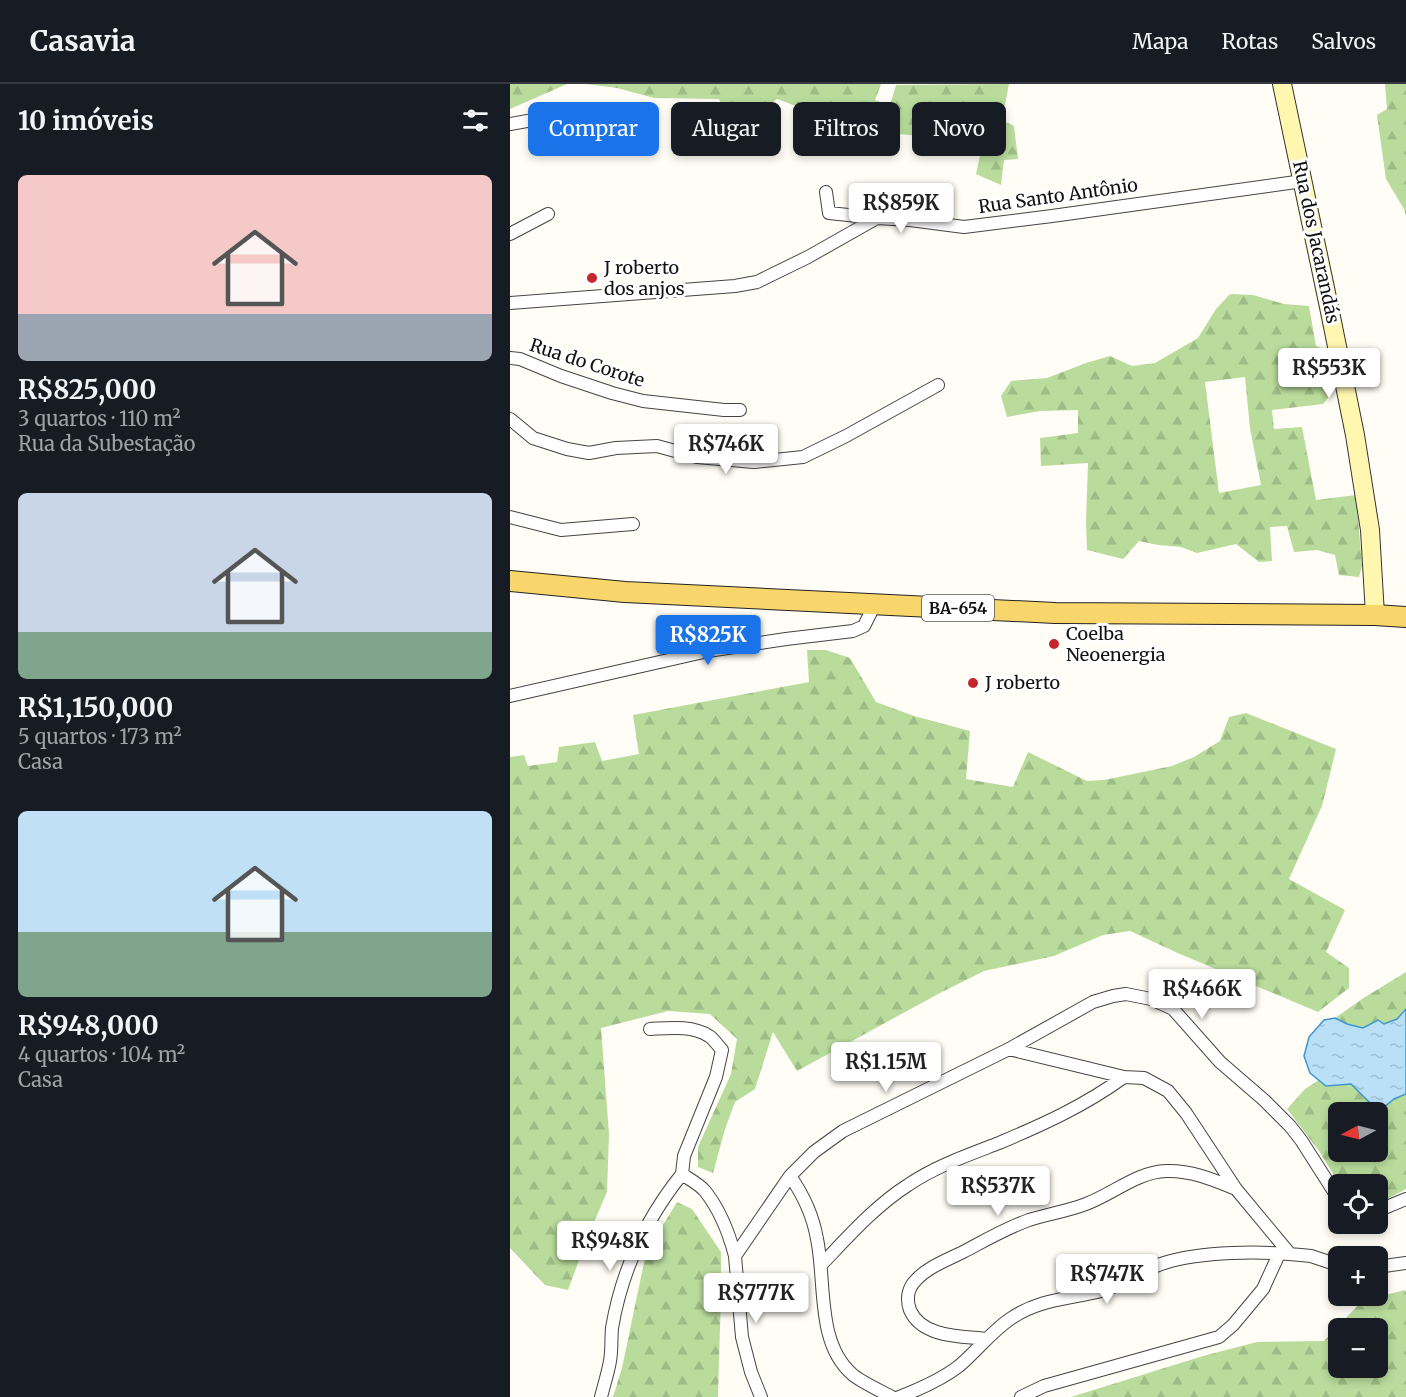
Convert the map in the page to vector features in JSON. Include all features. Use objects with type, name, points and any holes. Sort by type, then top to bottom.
[{"type":"main road","name":"BA-654","points":[[510,581],[625,592],[1055,613],[1406,617]]},
{"type":"street","name":"Rua dos Jacarandás","points":[[1282,84],[1355,435],[1370,530],[1375,615]]},
{"type":"street","points":[[510,124],[528,121]]},
{"type":"street","name":"Rua Santo Antônio","points":[[826,192],[829,213],[964,227],[1303,181]]},
{"type":"street","points":[[510,234],[548,214]]},
{"type":"street","points":[[510,303],[735,286],[757,282],[808,257],[877,218]]},
{"type":"street","name":"Rua do Corote","points":[[510,358],[520,359],[561,376],[643,401],[740,410]]},
{"type":"street","points":[[510,419],[533,438],[567,449],[589,453],[616,448],[657,446],[697,457],[754,462],[803,457],[938,385]]},
{"type":"street","points":[[510,517],[561,530],[633,524]]},
{"type":"street","points":[[510,696],[708,651],[774,640],[853,632],[864,626],[875,604]]},
{"type":"street","points":[[735,1256],[790,1176],[814,1152],[843,1131],[1008,1049],[1093,1002],[1126,994],[1151,999],[1173,1009],[1220,1062],[1290,1126],[1328,1182]]},
{"type":"street","points":[[601,1397],[610,1361],[612,1329],[624,1278],[642,1233],[663,1197],[682,1174],[684,1156],[716,1077],[722,1050],[710,1036],[690,1029],[650,1029]]},
{"type":"street","points":[[1008,1049],[1124,1077],[1144,1078],[1168,1091],[1186,1113],[1236,1190],[1285,1254]]},
{"type":"street","points":[[821,1265],[873,1213],[908,1185],[963,1156],[1060,1116],[1090,1100],[1124,1077]]},
{"type":"street","points":[[987,1339],[949,1335],[932,1331],[924,1326],[915,1318],[908,1303],[908,1294],[916,1280],[936,1266],[1008,1229],[1084,1205],[1153,1172],[1174,1171],[1208,1177],[1236,1190]]},
{"type":"street","points":[[682,1174],[704,1190],[725,1223],[731,1240],[735,1256],[742,1337],[760,1397]]},
{"type":"street","points":[[790,1176],[809,1207],[818,1240],[828,1327],[835,1352],[852,1375],[892,1397]]},
{"type":"street","points":[[1388,1206],[1406,1199]]},
{"type":"street","points":[[899,1397],[939,1380],[959,1366],[1009,1320],[1028,1309],[1055,1299],[1104,1290],[1162,1263],[1222,1254],[1285,1254],[1311,1256],[1328,1262]]},
{"type":"street","points":[[1021,1397],[1044,1386],[1219,1337],[1233,1325],[1263,1289],[1285,1254]]},
{"type":"street","points":[[1388,1265],[1406,1263]]},
{"type":"street","points":[[1034,1397],[1044,1386]]},
{"type":"green space","points":[[510,84],[567,84],[510,109]]},
{"type":"green space","points":[[586,84],[881,84],[875,100],[881,102],[793,102],[793,105],[777,99],[773,102],[720,102],[719,99],[654,98],[617,88]]},
{"type":"green space","points":[[1009,84],[1006,102],[912,102],[912,135],[900,134],[900,102],[891,102],[896,85]]},
{"type":"green space","points":[[1385,84],[1406,84],[1406,216],[1386,179],[1377,115],[1387,109]]},
{"type":"green space","points":[[1006,122],[1014,126],[1018,159],[1004,160],[1001,185],[976,174],[980,156],[1006,156]]},
{"type":"green space","points":[[1230,294],[1253,295],[1284,304],[1309,306],[1316,346],[1326,350],[1332,393],[1323,404],[1272,410],[1274,429],[1302,427],[1316,500],[1356,495],[1362,566],[1359,577],[1339,575],[1335,555],[1317,550],[1294,552],[1287,526],[1270,527],[1272,561],[1259,562],[1236,544],[1197,553],[1181,547],[1139,541],[1123,559],[1087,550],[1088,463],[1041,466],[1040,438],[1078,433],[1078,410],[1040,411],[1007,417],[1001,396],[1011,381],[1047,378],[1110,356],[1132,366],[1155,363],[1198,338],[1216,309]],"holes":[[[1245,377],[1250,428],[1261,485],[1219,493],[1205,382]]]},
{"type":"green space","points":[[807,650],[826,650],[850,658],[876,702],[914,716],[970,731],[966,779],[1013,787],[1028,752],[1087,781],[1104,780],[1172,766],[1194,757],[1220,741],[1229,717],[1246,713],[1336,749],[1322,806],[1289,879],[1345,910],[1326,952],[1349,968],[1349,988],[1318,1012],[1130,931],[1103,935],[1054,956],[984,971],[797,1071],[773,1032],[755,1089],[735,1102],[713,1173],[698,1167],[698,1147],[731,1074],[737,1039],[710,1014],[668,1011],[601,1028],[609,1134],[607,1192],[568,1290],[545,1285],[510,1248],[510,757],[524,755],[528,766],[557,762],[559,747],[595,742],[602,761],[639,754],[633,715],[809,682]]},
{"type":"green space","points":[[1406,972],[1406,1009],[1397,1019],[1383,1024],[1378,1020],[1363,1028],[1335,1018],[1362,999]]},
{"type":"green space","points":[[1319,1080],[1326,1086],[1351,1083],[1370,1102],[1328,1102],[1328,1162],[1388,1162],[1388,1104],[1406,1094],[1406,1189],[1388,1198],[1388,1174],[1333,1174],[1287,1109],[1305,1089]]},
{"type":"green space","points":[[677,1202],[692,1209],[721,1252],[718,1397],[613,1397],[622,1368],[646,1253]]},
{"type":"green space","points":[[1405,1290],[1406,1397],[1071,1397],[1203,1356],[1257,1342],[1324,1341],[1328,1337],[1328,1378],[1388,1378],[1388,1318],[1346,1318],[1357,1306],[1388,1306],[1388,1294]]},
{"type":"water","points":[[1406,1009],[1406,1094],[1388,1104],[1388,1102],[1369,1102],[1351,1084],[1326,1086],[1310,1073],[1304,1056],[1309,1037],[1324,1020],[1335,1018],[1363,1028],[1378,1020],[1384,1024],[1397,1019]]},
{"type":"place","name":"J roberto dos anjos","points":[[592,278]]},
{"type":"place","name":"Coelba Neoenergia","points":[[1054,644]]},
{"type":"place","name":"J roberto","points":[[973,683]]}]
